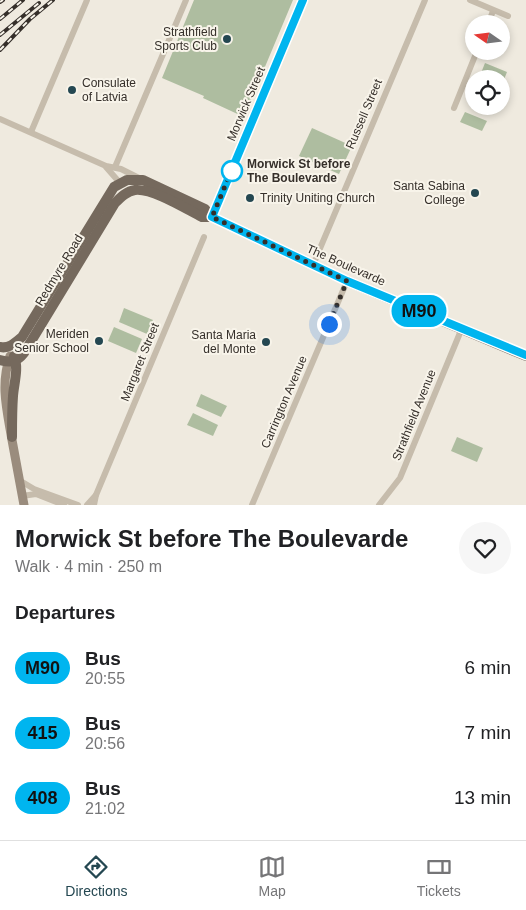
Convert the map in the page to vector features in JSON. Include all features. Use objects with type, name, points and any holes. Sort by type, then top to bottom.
[{"type":"main road","name":"Morwick Street","points":[[212,217],[303,0]]},
{"type":"main road","name":"The Boulevarde","points":[[120,183],[134,179],[153,183],[206,209],[212,217]]},
{"type":"main road","points":[[120,183],[126,187],[146,188],[154,194]]},
{"type":"main road","name":"Redmyre Road","points":[[7,355],[22,337],[62,274],[109,194],[120,183]]},
{"type":"main road","name":"The Boulevarde","points":[[134,190],[154,194],[202,217],[212,217],[347,281],[526,356]]},
{"type":"main road","name":"Redmyre Road","points":[[7,355],[24,353],[115,203],[124,194],[134,190]]},
{"type":"main road","points":[[12,437],[16,373],[24,353]]},
{"type":"main road","points":[[7,355],[16,373]]},
{"type":"main road","points":[[7,355],[2,385],[2,398],[12,437],[22,497]]},
{"type":"street","points":[[31,132],[88,0]]},
{"type":"street","points":[[115,167],[186,0]]},
{"type":"street","name":"Russell Street","points":[[313,265],[425,0]]},
{"type":"street","points":[[470,0],[505,15]]},
{"type":"street","points":[[491,15],[493,11]]},
{"type":"street","points":[[454,108],[473,60]]},
{"type":"street","name":"The Boulevarde","points":[[0,119],[106,166],[115,167],[143,180]]},
{"type":"street","name":"The Boulevarde","points":[[106,166],[120,183]]},
{"type":"street","name":"Margaret Street","points":[[94,505],[96,495],[204,237]]},
{"type":"street","name":"Carrington Avenue","points":[[252,505],[347,281]]},
{"type":"street","name":"Strathfield Avenue","points":[[379,505],[400,478],[462,328]]},
{"type":"street","points":[[19,480],[34,489],[78,505]]},
{"type":"street","points":[[22,497],[34,489]]},
{"type":"street","points":[[22,497],[36,494],[64,505]]},
{"type":"street","name":"Margaret Street","points":[[87,505],[96,495]]},
{"type":"green space","name":"Strathfield Sports Club","points":[[194,0],[293,0],[244,117],[203,98],[204,96],[162,78]]},
{"type":"green space","points":[[485,63],[502,70],[482,70]]},
{"type":"green space","points":[[465,112],[465,115],[472,115],[487,121],[482,131],[460,122]]},
{"type":"green space","points":[[312,128],[352,146],[339,174],[299,156]]},
{"type":"green space","points":[[124,308],[153,320],[147,334],[119,322]]},
{"type":"green space","points":[[114,327],[142,339],[136,353],[108,341]]},
{"type":"green space","points":[[201,394],[227,406],[221,417],[196,406]]},
{"type":"green space","points":[[193,413],[218,425],[213,436],[187,425]]},
{"type":"green space","points":[[457,437],[483,448],[477,462],[451,451]]},
{"type":"railway","points":[[0,19],[23,0]]},
{"type":"railway","points":[[0,50],[30,19],[53,0]]},
{"type":"railway","points":[[0,35],[39,3]]},
{"type":"bus line","name":"M90","points":[[303,0],[212,217],[347,281],[526,355]]},
{"type":"place","name":"Strathfield Sports Club","points":[[227,39]]},
{"type":"place","name":"Consulate of Latvia","points":[[72,90]]},
{"type":"place","name":"Morwick St before The Boulevarde","points":[[232,171]]},
{"type":"place","name":"Santa Sabina College","points":[[475,193]]},
{"type":"place","name":"Trinity Uniting Church","points":[[250,198]]},
{"type":"place","name":"Meriden Senior School","points":[[99,341]]},
{"type":"place","name":"Santa Maria del Monte","points":[[266,342]]},
{"type":"route","points":[[232,171],[233,167],[212,217],[347,281],[329,324]]}]
